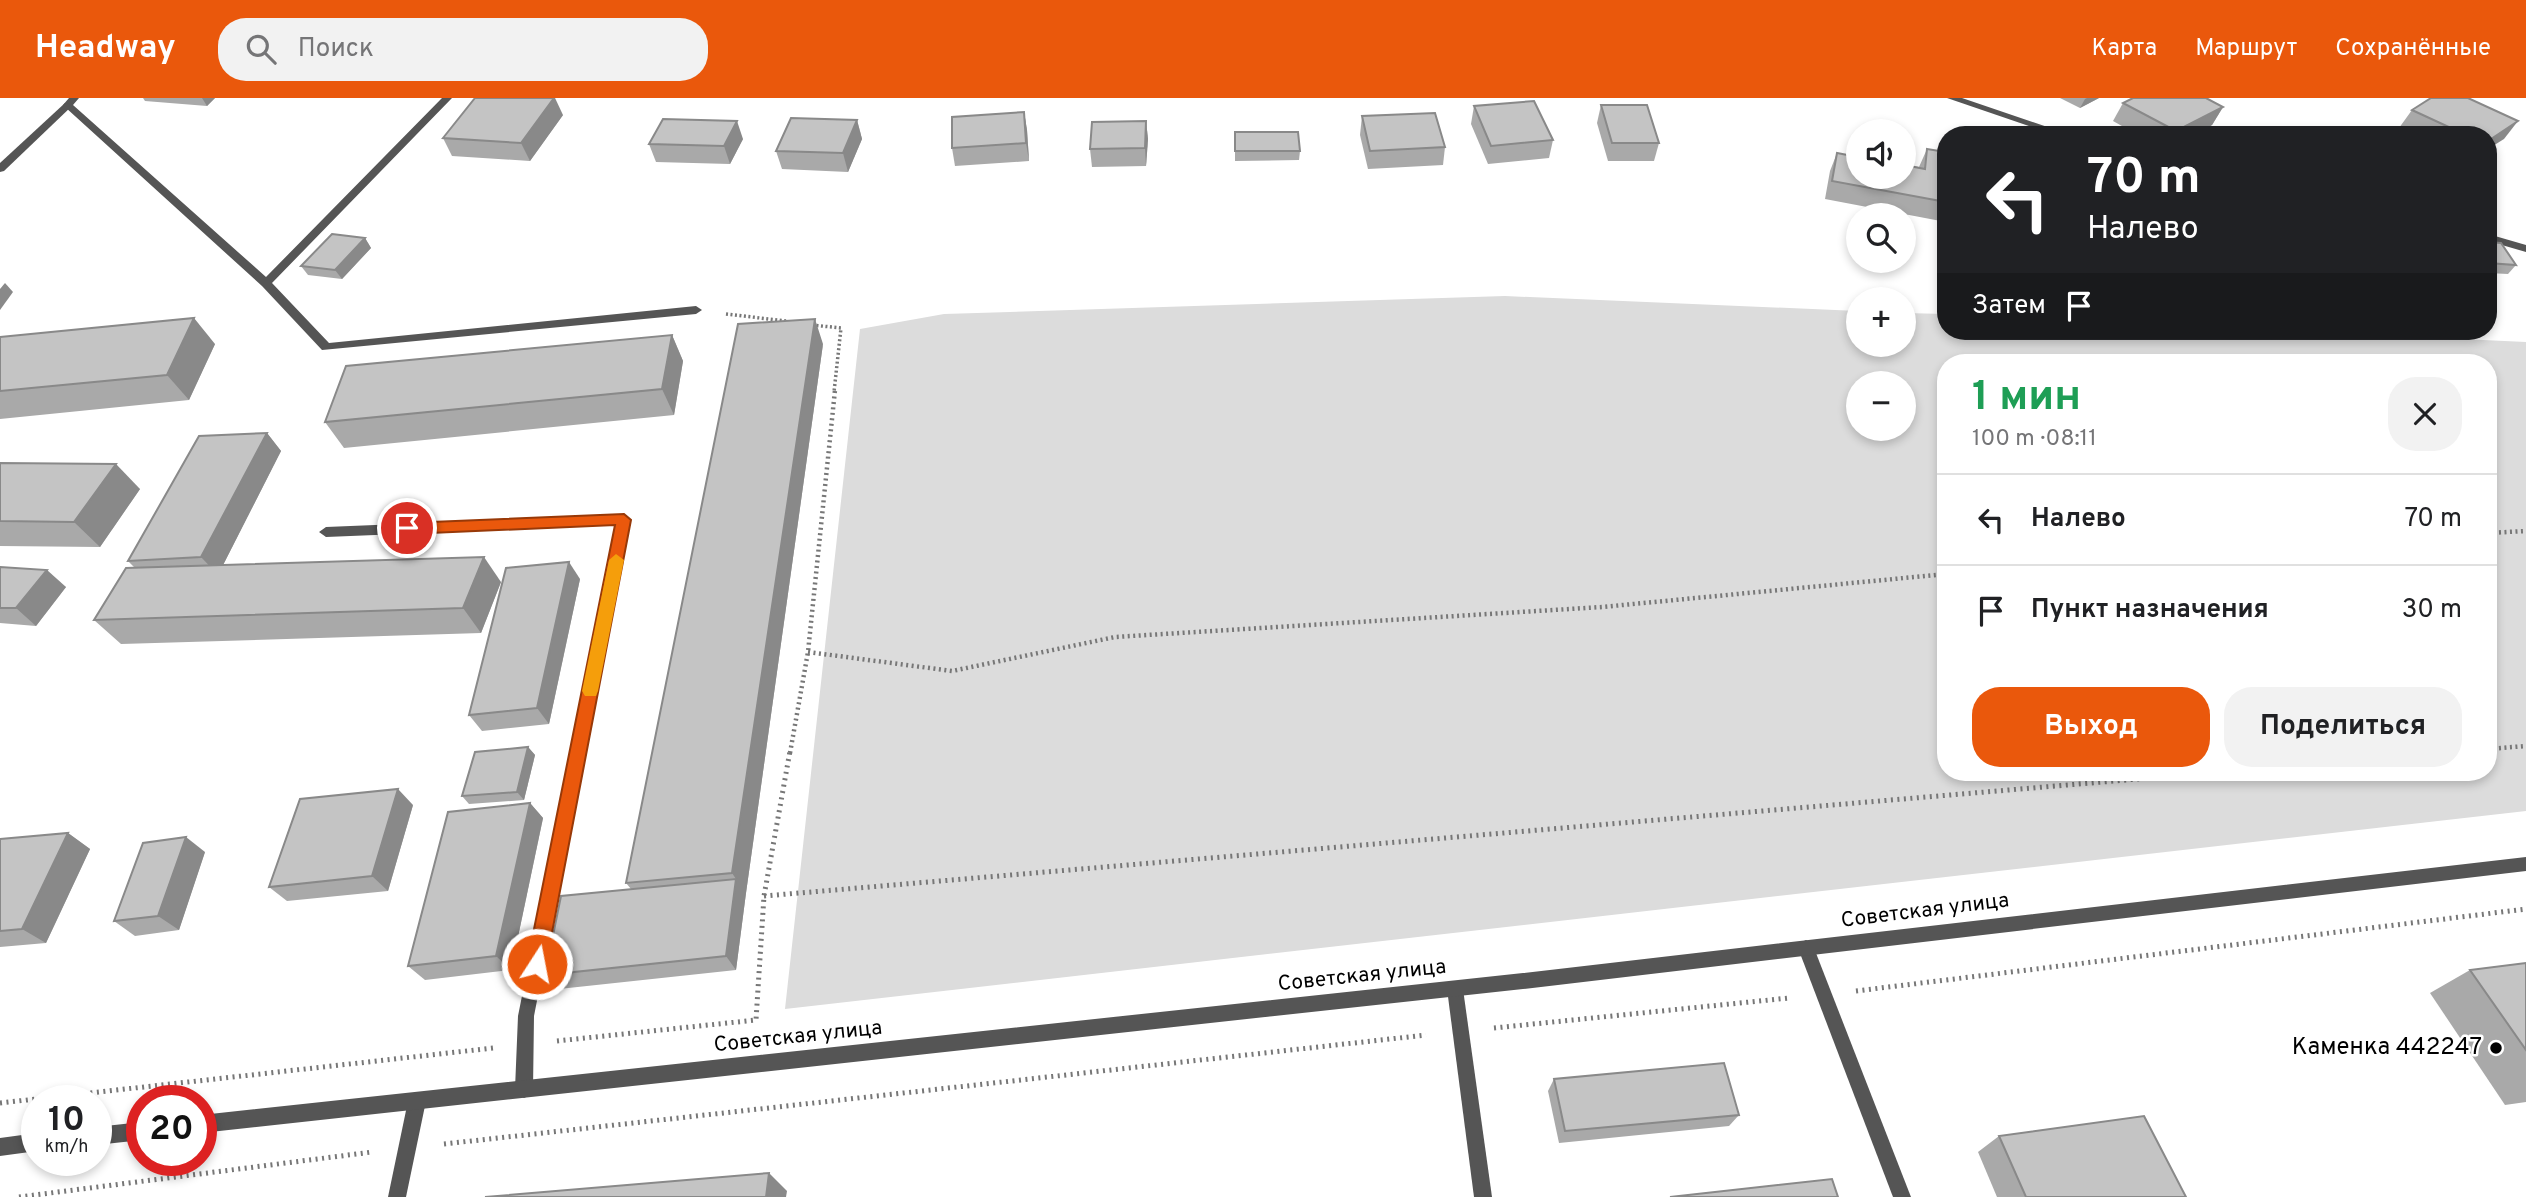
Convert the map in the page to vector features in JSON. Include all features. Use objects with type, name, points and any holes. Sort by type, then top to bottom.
[{"type":"street","points":[[266,283],[447,98]]},
{"type":"street","points":[[1952,98],[2038,126]]},
{"type":"street","points":[[0,169],[71,102],[266,283],[326,347],[696,310]]},
{"type":"street","points":[[2497,240],[2526,249]]},
{"type":"street","points":[[326,532],[624,520],[526,1016],[524,1089]]},
{"type":"street","name":"Советская улица","points":[[217,1122],[1455,989],[2526,864]]},
{"type":"street","points":[[1806,948],[1902,1197]]},
{"type":"street","points":[[1455,989],[1483,1197]]},
{"type":"street","points":[[397,1197],[417,1101]]},
{"type":"street","points":[[0,1147],[21,1145]]},
{"type":"path","points":[[2497,533],[2526,531]]},
{"type":"path","points":[[808,652],[952,671],[1115,637],[1602,607],[1937,575]]},
{"type":"path","points":[[2497,748],[2526,746]]},
{"type":"path","points":[[764,896],[2114,781]]},
{"type":"path","points":[[19,1197],[407,1148],[1461,1032],[1824,995],[2526,909]]},
{"type":"shaded area","points":[[1505,296],[1846,310],[1846,357],[1916,357],[1916,313],[1937,314],[1937,340],[2526,342],[2526,811],[785,1009],[860,329],[944,314]]},
{"type":"building","points":[[475,98],[554,98],[521,143],[443,138]]},
{"type":"building","points":[[2133,98],[2206,98],[2223,107],[2186,126],[2167,126],[2123,103]]},
{"type":"building","points":[[2431,98],[2468,98],[2518,121],[2497,135],[2497,126],[2447,126],[2412,110]]},
{"type":"building","points":[[1534,101],[1553,140],[1491,146],[1474,106]]},
{"type":"building","points":[[1601,105],[1647,105],[1659,143],[1612,143]]},
{"type":"building","points":[[1024,112],[1026,143],[952,148],[952,117]]},
{"type":"building","points":[[1435,113],[1445,147],[1370,151],[1362,116]]},
{"type":"building","points":[[791,118],[857,120],[843,153],[776,151]]},
{"type":"building","points":[[663,119],[737,121],[724,146],[649,144]]},
{"type":"building","points":[[1146,121],[1145,148],[1090,149],[1092,122]]},
{"type":"building","points":[[1235,132],[1298,132],[1300,151],[1235,151]]},
{"type":"building","points":[[1927,149],[1937,151],[1937,200],[1875,189],[1916,189],[1916,167],[1925,169]]},
{"type":"building","points":[[1837,153],[1846,155],[1846,184],[1832,181]]},
{"type":"building","points":[[332,234],[365,238],[335,270],[301,266]]},
{"type":"building","points":[[2497,243],[2501,243],[2516,265],[2497,264]]},
{"type":"building","points":[[194,318],[167,375],[0,391],[0,337]]},
{"type":"building","points":[[815,319],[732,873],[626,883],[738,324]]},
{"type":"building","points":[[672,335],[662,389],[325,422],[346,366]]},
{"type":"building","points":[[267,433],[201,557],[128,561],[199,436]]},
{"type":"building","points":[[0,463],[116,464],[74,522],[0,521]]},
{"type":"building","points":[[484,557],[463,608],[94,620],[126,568]]},
{"type":"building","points":[[569,562],[537,708],[469,715],[506,568]]},
{"type":"building","points":[[0,567],[47,570],[16,608],[0,608]]},
{"type":"building","points":[[528,747],[517,792],[462,796],[475,752]]},
{"type":"building","points":[[398,789],[372,876],[269,887],[300,799]]},
{"type":"building","points":[[530,803],[496,956],[408,966],[448,812]]},
{"type":"building","points":[[68,833],[22,929],[0,931],[0,839]]},
{"type":"building","points":[[186,837],[158,916],[114,921],[143,843]]},
{"type":"building","points":[[736,879],[726,956],[545,975],[561,896]]},
{"type":"building","points":[[2526,963],[2526,1050],[2470,970]]},
{"type":"building","points":[[1724,1063],[1739,1115],[1565,1131],[1554,1079]]},
{"type":"building","points":[[2144,1116],[2186,1197],[2026,1197],[1999,1136]]},
{"type":"building","points":[[769,1173],[766,1197],[485,1197]]},
{"type":"building","points":[[1832,1179],[1838,1197],[1670,1197]]},
{"type":"slow traffic","points":[[590,691],[616,560]]},
{"type":"place","name":"Каменка 442247","points":[[2496,1048]]},
{"type":"route","points":[[407,528],[624,520],[537,964]]}]
